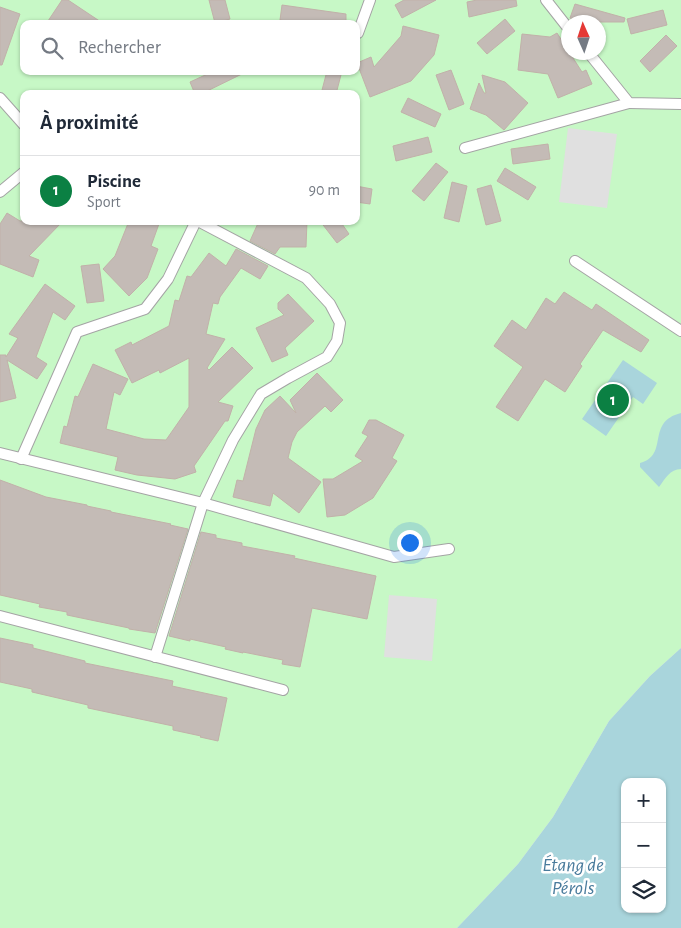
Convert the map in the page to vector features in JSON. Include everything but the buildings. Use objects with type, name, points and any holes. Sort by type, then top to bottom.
[{"type":"lane","points":[[360,28],[370,0]]},
{"type":"lane","points":[[546,0],[561,19]]},
{"type":"lane","points":[[594,60],[629,103]]},
{"type":"lane","points":[[0,98],[20,120]]},
{"type":"lane","points":[[464,148],[629,103],[681,104]]},
{"type":"lane","points":[[0,192],[20,175]]},
{"type":"lane","points":[[21,459],[77,332],[145,309],[168,279],[195,225]]},
{"type":"lane","points":[[155,657],[204,504],[233,440],[261,394],[327,357],[337,341],[340,323],[330,304],[306,278],[205,225]]},
{"type":"lane","points":[[575,261],[681,331]]},
{"type":"lane","points":[[0,454],[204,504],[394,557],[449,549]]},
{"type":"lane","points":[[0,616],[283,690]]},
{"type":"green space","points":[[0,0],[681,0],[681,648],[650,676],[609,721],[553,817],[518,864],[457,928],[0,928]]},
{"type":"shaded area","points":[[568,128],[617,134],[607,208],[559,202]]},
{"type":"shaded area","points":[[389,595],[437,599],[432,661],[384,657]]},
{"type":"water","points":[[623,360],[657,383],[643,404],[633,397],[606,436],[582,419]]},
{"type":"water","points":[[681,413],[681,469],[671,473],[659,487],[640,467],[640,463],[649,459],[654,453],[664,423],[670,417]]},
{"type":"water","name":"Étang de Pérols","points":[[681,648],[681,928],[457,928],[518,864],[553,817],[609,721],[650,676]]},
{"type":"place","name":"Piscine","points":[[613,400]]}]
